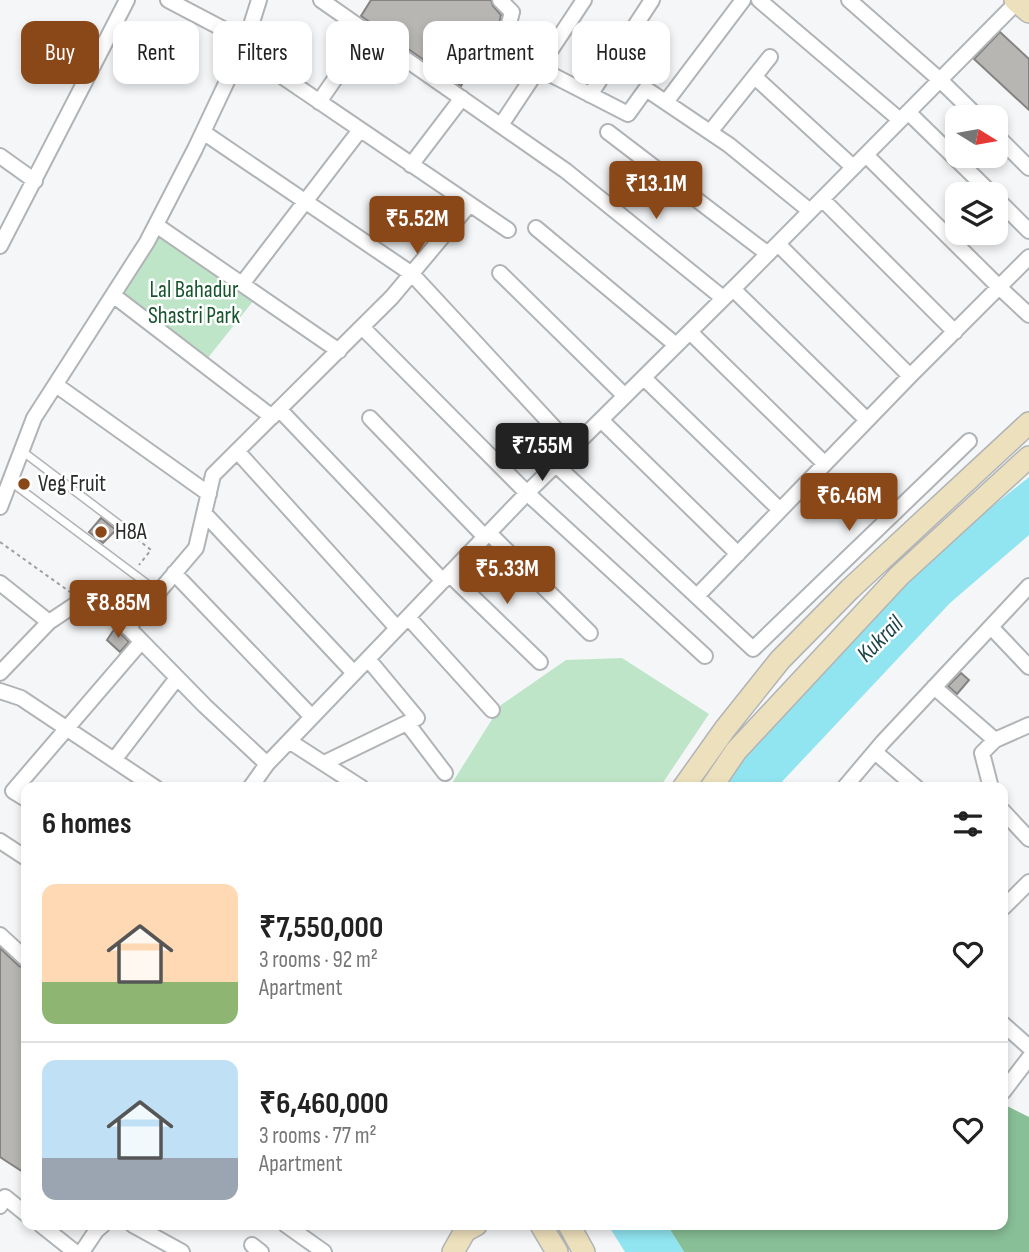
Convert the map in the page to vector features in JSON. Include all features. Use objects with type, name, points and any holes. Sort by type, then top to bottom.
[{"type":"street","points":[[0,246],[127,0]]},
{"type":"street","points":[[168,0],[213,27]]},
{"type":"street","points":[[252,21],[259,0]]},
{"type":"street","points":[[321,0],[351,21]]},
{"type":"street","points":[[500,0],[512,12],[510,21]]},
{"type":"street","points":[[558,39],[584,0]]},
{"type":"street","points":[[590,95],[652,0]]},
{"type":"street","points":[[666,102],[743,0]]},
{"type":"street","points":[[759,0],[904,116],[978,182]]},
{"type":"street","points":[[849,0],[966,105]]},
{"type":"street","points":[[254,782],[267,764],[527,493],[1020,3]]},
{"type":"street","points":[[710,132],[770,57]]},
{"type":"street","points":[[409,61],[566,171],[728,294],[867,420]]},
{"type":"street","points":[[755,77],[853,167]]},
{"type":"street","points":[[558,78],[628,114],[646,89],[729,145],[810,211]]},
{"type":"street","points":[[0,507],[5,477],[22,450],[34,418],[147,242],[226,84]]},
{"type":"street","points":[[295,84],[508,230]]},
{"type":"street","points":[[319,102],[331,84]]},
{"type":"street","points":[[501,125],[528,84]]},
{"type":"street","points":[[411,165],[462,98]]},
{"type":"street","points":[[242,284],[360,130]]},
{"type":"street","points":[[608,131],[773,249],[910,376]]},
{"type":"street","points":[[203,132],[412,274],[573,448]]},
{"type":"street","points":[[1008,147],[1028,166]]},
{"type":"street","points":[[866,155],[1029,315]]},
{"type":"street","points":[[0,156],[35,181]]},
{"type":"street","points":[[822,199],[955,332]]},
{"type":"street","points":[[128,628],[196,548],[213,475],[392,297],[469,205]]},
{"type":"street","points":[[1008,210],[1029,231]]},
{"type":"street","points":[[156,225],[339,351]]},
{"type":"street","points":[[537,228],[677,345]]},
{"type":"street","points":[[697,596],[1029,257]]},
{"type":"street","points":[[500,273],[625,396]]},
{"type":"street","points":[[113,295],[276,413],[446,578],[540,662]]},
{"type":"street","points":[[362,327],[527,493],[705,656]]},
{"type":"street","points":[[690,332],[825,464]]},
{"type":"street","points":[[643,377],[780,510]]},
{"type":"street","points":[[56,384],[209,494]]},
{"type":"street","points":[[370,418],[590,633]]},
{"type":"street","points":[[601,420],[738,554]]},
{"type":"street","points":[[687,782],[780,660],[849,589],[1029,423]]},
{"type":"street","points":[[556,465],[753,649],[969,441]]},
{"type":"street","points":[[237,451],[397,628]]},
{"type":"street","points":[[715,782],[736,751],[899,576],[1029,457]]},
{"type":"street","points":[[204,513],[354,673]]},
{"type":"street","points":[[174,573],[312,717]]},
{"type":"street","points":[[0,583],[49,622]]},
{"type":"street","points":[[849,782],[1029,586]]},
{"type":"street","points":[[0,673],[49,622],[82,600],[108,607],[267,764]]},
{"type":"street","points":[[408,617],[492,710]]},
{"type":"street","points":[[991,627],[1029,667]]},
{"type":"street","points":[[22,782],[141,642]]},
{"type":"street","points":[[324,763],[417,718],[368,659]]},
{"type":"street","points":[[114,760],[177,678]]},
{"type":"street","points":[[934,687],[995,740]]},
{"type":"street","points":[[0,691],[21,698],[147,782]]},
{"type":"street","points":[[407,723],[445,774]]},
{"type":"street","points":[[989,782],[982,754],[995,740],[1029,725]]},
{"type":"street","points":[[289,741],[353,782]]},
{"type":"street","points":[[875,752],[910,782]]},
{"type":"street","points":[[21,783],[13,792],[21,796]]},
{"type":"street","points":[[1008,816],[1029,839]]},
{"type":"street","points":[[0,841],[21,855]]},
{"type":"street","points":[[1008,903],[1029,882]]},
{"type":"street","points":[[0,935],[21,954]]},
{"type":"street","points":[[1008,1028],[1029,1047]]},
{"type":"street","points":[[1008,1086],[1027,1065]]},
{"type":"street","points":[[2,1199],[21,1211]]},
{"type":"street","points":[[47,1230],[75,1252]]},
{"type":"street","points":[[82,1252],[97,1230]]},
{"type":"street","points":[[153,1230],[182,1252]]},
{"type":"street","points":[[293,1230],[324,1252]]},
{"type":"street","points":[[453,1252],[464,1230]]},
{"type":"street","points":[[544,1230],[557,1252]]},
{"type":"street","points":[[572,1230],[584,1252]]},
{"type":"lane","points":[[22,450],[128,532]]},
{"type":"lane","points":[[5,477],[158,592]]},
{"type":"path","points":[[128,532],[151,550],[132,573]]},
{"type":"path","points":[[0,542],[82,600]]},
{"type":"green space","name":"Lal Bahadur Shastri Park","points":[[156,225],[258,295],[203,364],[113,295]]},
{"type":"green space","points":[[622,658],[709,714],[663,782],[453,782],[501,705],[566,660]]},
{"type":"green space","points":[[1008,1106],[1029,1117],[1029,1252],[684,1252],[670,1230],[1008,1230]]},
{"type":"water","name":"Kukrail","points":[[1029,477],[1029,535],[950,603],[782,782],[725,782],[733,770],[924,561]]},
{"type":"water","points":[[611,1230],[670,1230],[684,1252],[625,1252]]},
{"type":"building","points":[[371,0],[491,0],[501,15],[500,21],[423,21],[423,59],[409,50],[409,21],[368,21],[361,16]]},
{"type":"building","points":[[1000,32],[1029,59],[1029,110],[974,59]]},
{"type":"building","name":"H8A","points":[[101,518],[116,530],[103,543],[89,532]]},
{"type":"building","points":[[115,628],[129,642],[120,652],[107,640]]},
{"type":"building","points":[[961,673],[969,680],[957,694],[948,686]]},
{"type":"building","points":[[0,948],[21,967],[21,1171],[0,1157]]},
{"type":"place","name":"Veg Fruit","points":[[24,484]]},
{"type":"place","name":"H8A","points":[[101,532]]}]
